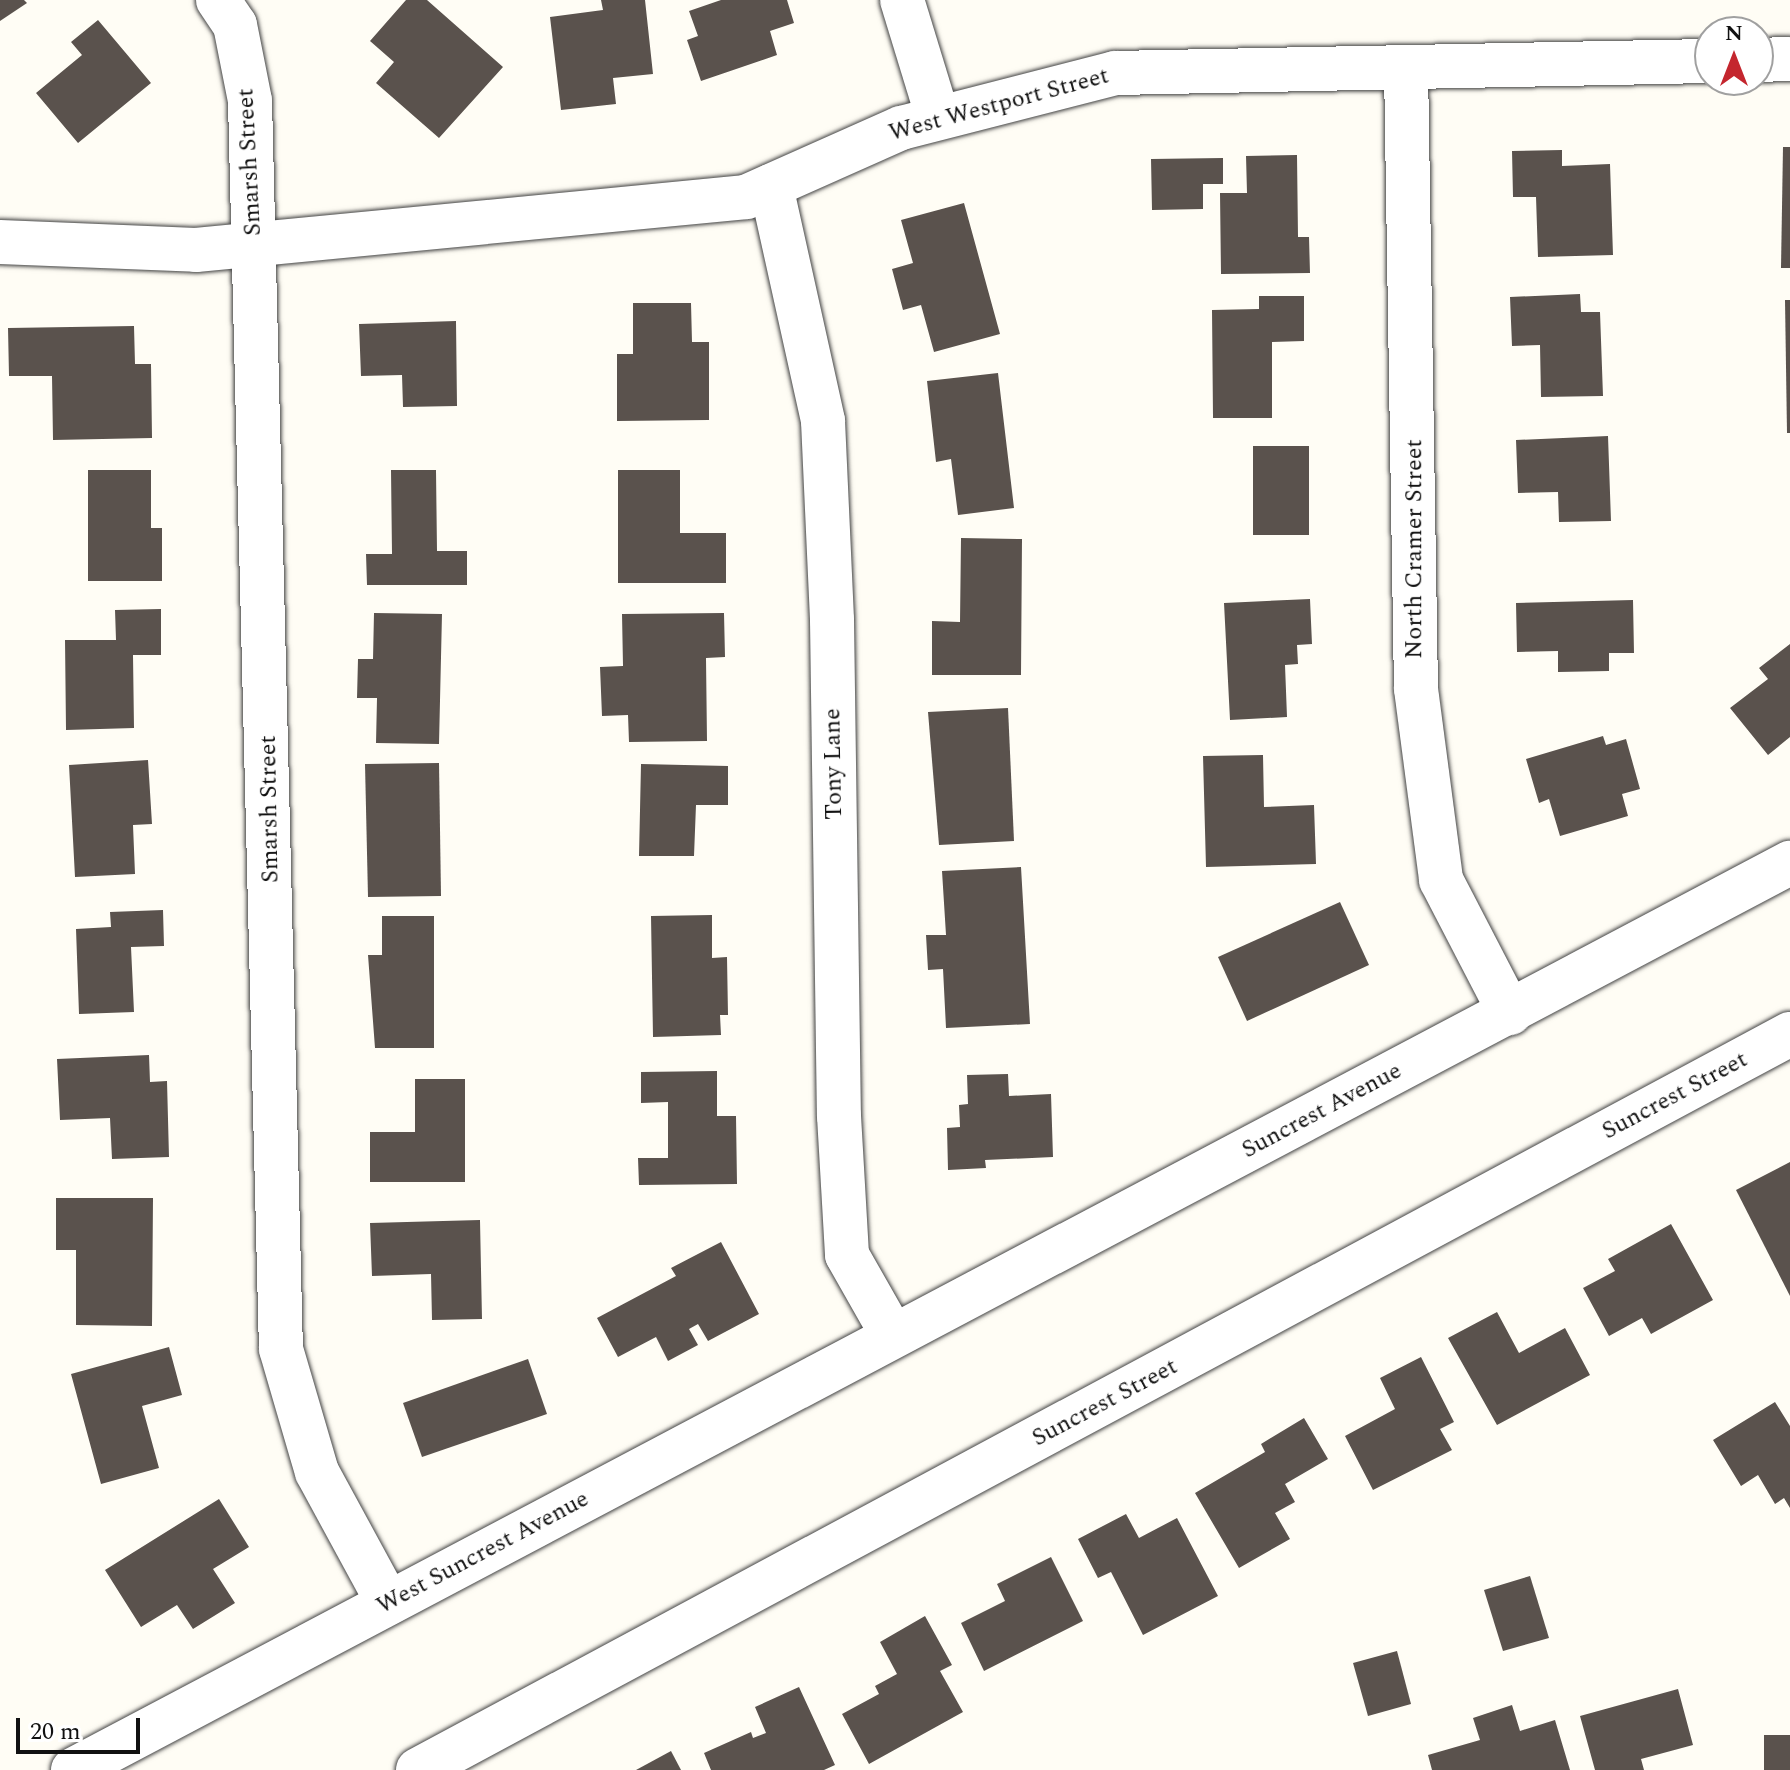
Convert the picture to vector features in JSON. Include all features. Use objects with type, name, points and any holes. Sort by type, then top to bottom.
[{"type":"street","name":"Smarsh Street","points":[[218,0],[235,25],[250,101],[281,1349],[317,1472],[388,1603]]},
{"type":"street","points":[[902,0],[938,118]]},
{"type":"street","name":"West Westport Street","points":[[0,242],[196,250],[746,197],[901,128],[1115,73],[1694,61]]},
{"type":"street","name":"North Cramer Street","points":[[1406,67],[1416,689],[1441,880],[1510,1013]]},
{"type":"street","name":"Tony Lane","points":[[771,186],[823,421],[832,620],[839,1116],[847,1255],[893,1336]]},
{"type":"street","name":"Suncrest Avenue","points":[[893,1336],[1752,887],[1790,863]]},
{"type":"street","name":"Suncrest Street","points":[[418,1770],[1790,1034]]},
{"type":"street","name":"West Suncrest Avenue","points":[[73,1770],[893,1336]]},
{"type":"building","points":[[0,0],[24,0],[27,3],[0,21]]},
{"type":"building","points":[[406,0],[427,0],[503,67],[439,138],[376,83],[394,62],[370,41]]},
{"type":"building","points":[[601,0],[645,0],[653,74],[613,78],[616,104],[561,110],[550,17],[603,10]]},
{"type":"building","points":[[721,0],[787,0],[794,23],[770,31],[777,55],[701,81],[687,40],[698,36],[689,11]]},
{"type":"building","points":[[98,20],[151,83],[78,143],[36,93],[82,55],[71,42]]},
{"type":"building","points":[[1783,147],[1790,147],[1790,268],[1781,268]]},
{"type":"building","points":[[1562,150],[1562,166],[1610,164],[1613,255],[1538,257],[1536,197],[1513,197],[1512,151]]},
{"type":"building","points":[[1297,155],[1298,237],[1309,237],[1310,273],[1221,274],[1220,193],[1247,193],[1246,156]]},
{"type":"building","points":[[1223,158],[1223,184],[1203,184],[1203,209],[1152,210],[1151,159]]},
{"type":"building","points":[[964,203],[1000,334],[934,352],[921,305],[903,310],[892,269],[913,263],[901,220]]},
{"type":"building","points":[[1580,294],[1581,312],[1600,312],[1603,396],[1541,397],[1540,345],[1512,346],[1510,297]]},
{"type":"building","points":[[1259,296],[1304,296],[1304,341],[1272,342],[1272,418],[1213,418],[1212,310],[1259,309]]},
{"type":"building","points":[[1785,300],[1790,300],[1790,433],[1787,433]]},
{"type":"building","points":[[633,303],[691,303],[692,342],[709,342],[709,420],[617,421],[617,354],[633,354]]},
{"type":"building","points":[[456,321],[457,406],[403,407],[402,375],[361,376],[359,324]]},
{"type":"building","points":[[134,326],[135,364],[151,364],[152,438],[53,440],[52,376],[9,376],[8,328]]},
{"type":"building","points":[[998,373],[1014,508],[958,515],[951,459],[936,462],[927,381]]},
{"type":"building","points":[[1608,436],[1611,521],[1559,522],[1558,492],[1518,493],[1516,440]]},
{"type":"building","points":[[1253,446],[1309,446],[1309,535],[1253,535]]},
{"type":"building","points":[[88,470],[151,470],[151,528],[162,528],[162,581],[88,581]]},
{"type":"building","points":[[391,470],[436,470],[437,551],[467,551],[467,585],[367,585],[366,554],[392,554]]},
{"type":"building","points":[[618,470],[680,470],[680,533],[726,533],[726,583],[618,583]]},
{"type":"building","points":[[961,538],[1022,539],[1021,675],[932,675],[932,621],[960,622]]},
{"type":"building","points":[[1310,599],[1312,644],[1297,645],[1298,664],[1285,665],[1287,717],[1230,720],[1224,603]]},
{"type":"building","points":[[1633,600],[1634,653],[1609,653],[1609,671],[1558,672],[1558,651],[1517,652],[1516,603]]},
{"type":"building","points":[[161,609],[161,655],[133,655],[134,728],[66,730],[65,640],[116,640],[115,610]]},
{"type":"building","points":[[374,613],[442,614],[439,744],[376,743],[377,698],[357,698],[358,659],[373,659]]},
{"type":"building","points":[[724,613],[725,657],[706,658],[707,741],[629,742],[628,715],[602,716],[600,667],[623,666],[622,614]]},
{"type":"building","points":[[1790,644],[1790,737],[1768,755],[1730,708],[1768,679],[1759,668]]},
{"type":"building","points":[[1008,708],[1014,841],[939,845],[928,712]]},
{"type":"building","points":[[1603,736],[1606,745],[1626,739],[1640,789],[1622,794],[1628,816],[1560,836],[1549,799],[1539,803],[1526,759]]},
{"type":"building","points":[[1263,755],[1264,807],[1314,805],[1316,864],[1206,867],[1203,756]]},
{"type":"building","points":[[148,760],[152,824],[133,825],[135,874],[75,877],[69,765]]},
{"type":"building","points":[[439,763],[441,896],[368,897],[365,764]]},
{"type":"building","points":[[641,764],[728,766],[728,805],[696,805],[694,856],[639,856]]},
{"type":"building","points":[[1021,867],[1030,1024],[946,1028],[943,969],[928,970],[926,935],[946,935],[942,871]]},
{"type":"building","points":[[1340,902],[1369,965],[1247,1021],[1218,957]]},
{"type":"building","points":[[163,910],[164,946],[131,947],[134,1012],[79,1014],[76,929],[111,927],[110,912]]},
{"type":"building","points":[[712,915],[712,958],[727,957],[728,1015],[720,1015],[721,1035],[653,1037],[651,916]]},
{"type":"building","points":[[382,916],[434,916],[434,1048],[375,1048],[368,955],[382,955]]},
{"type":"building","points":[[149,1055],[150,1082],[167,1081],[169,1157],[112,1159],[110,1118],[60,1120],[57,1059]]},
{"type":"building","points":[[717,1071],[717,1116],[736,1116],[737,1184],[639,1185],[638,1158],[668,1158],[668,1102],[641,1103],[641,1072]]},
{"type":"building","points":[[1008,1074],[1009,1096],[1051,1094],[1053,1157],[985,1160],[986,1168],[948,1170],[947,1128],[960,1127],[959,1105],[968,1104],[967,1075]]},
{"type":"building","points":[[415,1079],[465,1079],[465,1182],[370,1182],[370,1132],[415,1132]]},
{"type":"building","points":[[1790,1162],[1790,1296],[1736,1190]]},
{"type":"building","points":[[56,1198],[153,1198],[152,1326],[76,1325],[76,1250],[56,1250]]},
{"type":"building","points":[[480,1220],[482,1319],[432,1320],[431,1274],[372,1276],[370,1223]]},
{"type":"building","points":[[1671,1224],[1713,1300],[1651,1334],[1642,1318],[1609,1336],[1583,1288],[1615,1271],[1608,1259]]},
{"type":"building","points":[[721,1242],[759,1314],[708,1341],[698,1324],[689,1329],[698,1345],[668,1361],[656,1337],[618,1357],[597,1318],[676,1276],[671,1268]]},
{"type":"building","points":[[1497,1312],[1519,1353],[1565,1328],[1590,1375],[1497,1425],[1448,1338]]},
{"type":"building","points":[[169,1347],[182,1395],[142,1406],[159,1468],[101,1484],[71,1374]]},
{"type":"building","points":[[1421,1357],[1454,1422],[1440,1429],[1452,1450],[1373,1490],[1345,1436],[1395,1409],[1380,1378]]},
{"type":"building","points":[[528,1359],[547,1414],[422,1457],[403,1403]]},
{"type":"building","points":[[1775,1402],[1790,1426],[1790,1508],[1784,1498],[1775,1504],[1758,1475],[1741,1486],[1713,1440]]},
{"type":"building","points":[[1304,1418],[1328,1459],[1285,1484],[1295,1502],[1275,1513],[1290,1539],[1239,1568],[1195,1493],[1265,1452],[1261,1444]]},
{"type":"building","points":[[219,1499],[249,1547],[213,1569],[235,1603],[193,1629],[177,1605],[141,1627],[105,1570]]},
{"type":"building","points":[[1126,1514],[1139,1538],[1177,1518],[1218,1596],[1143,1635],[1111,1572],[1098,1578],[1078,1539]]},
{"type":"building","points":[[1051,1557],[1083,1621],[984,1671],[961,1623],[1005,1601],[997,1584]]},
{"type":"building","points":[[1530,1576],[1549,1638],[1503,1651],[1484,1590]]},
{"type":"building","points":[[925,1616],[952,1665],[940,1671],[963,1712],[869,1764],[842,1714],[879,1694],[875,1686],[897,1674],[880,1642]]},
{"type":"building","points":[[1397,1651],[1411,1704],[1368,1716],[1353,1663]]},
{"type":"building","points":[[799,1687],[835,1765],[824,1770],[711,1770],[704,1753],[751,1732],[753,1738],[766,1733],[755,1707]]},
{"type":"building","points":[[1678,1689],[1693,1745],[1641,1759],[1644,1770],[1595,1770],[1580,1716]]},
{"type":"building","points":[[1512,1705],[1520,1731],[1555,1720],[1570,1770],[1432,1770],[1428,1755],[1480,1740],[1473,1718]]},
{"type":"building","points":[[1764,1735],[1790,1735],[1790,1770],[1764,1770]]},
{"type":"building","points":[[671,1751],[681,1770],[636,1770]]}]
